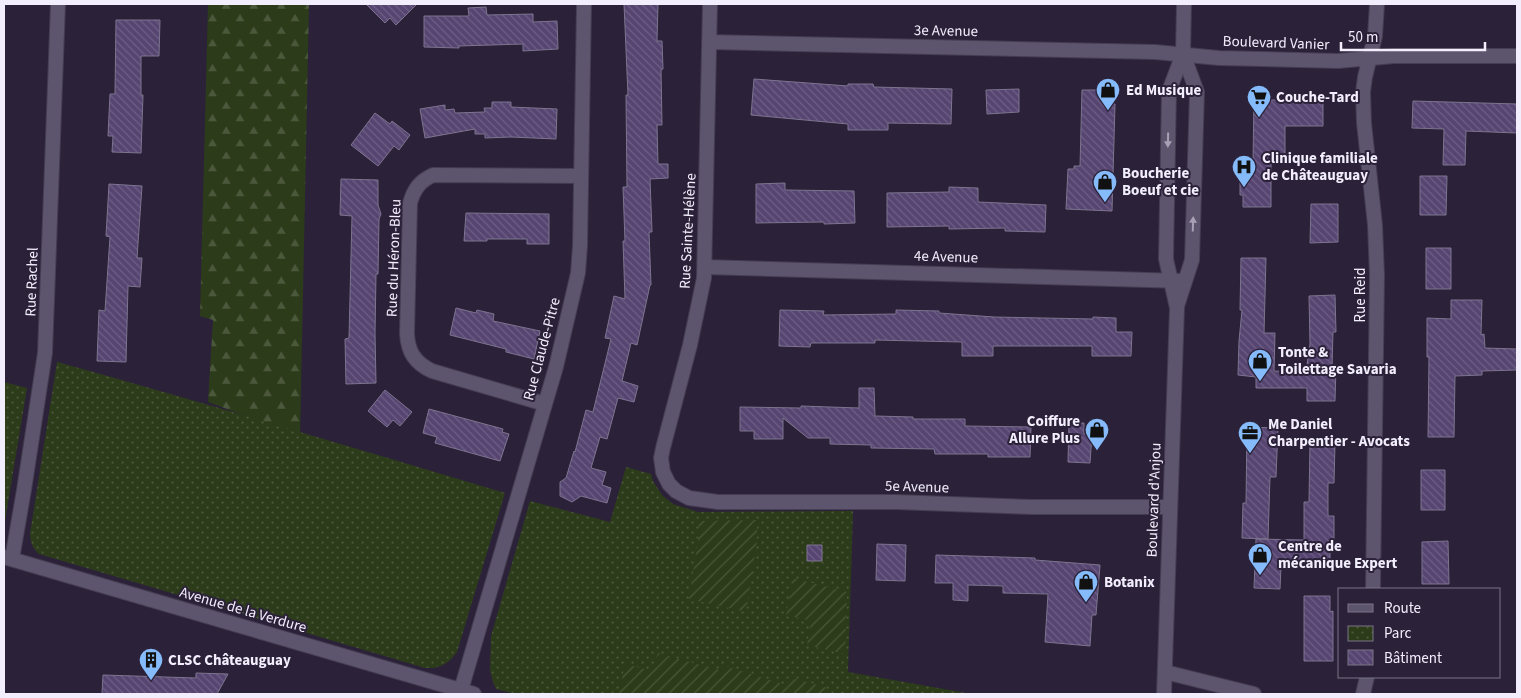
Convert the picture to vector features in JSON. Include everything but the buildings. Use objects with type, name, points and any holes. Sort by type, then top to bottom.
[{"type":"street","name":"Rue Rachel","points":[[8,558],[24,490],[45,353],[58,4]]},
{"type":"street","name":"Rue Claude-Pitre","points":[[468,692],[564,334],[578,274],[584,4]]},
{"type":"street","name":"Rue Sainte-Hélène","points":[[669,484],[665,478],[662,466],[663,448],[698,312],[705,267],[710,4]]},
{"type":"street","name":"Boulevard d'Anjou","points":[[1177,308],[1166,259],[1170,91],[1183,54],[1184,4]]},
{"type":"street","name":"Rue Reid","points":[[1373,588],[1376,254],[1363,92],[1375,36],[1377,4]]},
{"type":"street","name":"3e Avenue","points":[[709,42],[1183,54]]},
{"type":"street","name":"Boulevard d'Anjou","points":[[1164,694],[1177,308],[1192,260],[1197,92],[1183,54]]},
{"type":"street","name":"Boulevard Vanier","points":[[1183,54],[1219,58],[1338,61],[1394,56],[1517,56]]},
{"type":"street","name":"Rue du Héron-Bleu","points":[[545,404],[432,371],[416,361],[411,354],[408,334],[410,202],[417,186],[433,175],[580,176]]},
{"type":"street","name":"4e Avenue","points":[[705,267],[1185,281]]},
{"type":"street","name":"5e Avenue","points":[[669,484],[682,495],[689,498],[726,502],[888,502],[1032,507],[1169,507]]},
{"type":"street","name":"Avenue de la Verdure","points":[[8,558],[468,692]]},
{"type":"street","points":[[1165,672],[1254,694]]},
{"type":"street","points":[[1363,694],[1367,678]]},
{"type":"green space","points":[[208,4],[309,4],[300,436],[208,402],[213,320],[200,316]]},
{"type":"green space","points":[[57,362],[505,493],[457,652],[451,660],[443,665],[435,668],[425,668],[39,554],[32,545],[30,534]]},
{"type":"green space","points":[[4,382],[27,388],[4,527]]},
{"type":"green space","points":[[626,467],[651,474],[662,495],[673,504],[698,512],[853,511],[848,672],[972,694],[515,694],[496,689],[490,669],[491,636],[530,501],[610,522]]},
{"type":"green space","points":[[757,520],[757,541],[746,612],[689,599],[698,541],[699,521]]},
{"type":"green space","points":[[793,578],[847,592],[845,654],[807,645],[811,621],[786,615]]},
{"type":"green space","points":[[658,653],[722,671],[725,666],[786,685],[789,677],[825,687],[827,694],[619,693],[625,664],[652,671]]},
{"type":"place","name":"Ed Musique","points":[[1108,111]]},
{"type":"place","name":"Couche-Tard","points":[[1259,118]]},
{"type":"place","name":"Clinique familiale de Châteauguay","points":[[1244,188]]},
{"type":"place","name":"Boucherie Boeuf et cie","points":[[1105,203]]},
{"type":"place","name":"Tonte & Toilettage Savaria","points":[[1260,382]]},
{"type":"place","name":"Coiffure Allure Plus","points":[[1097,451]]},
{"type":"place","name":"Me Daniel Charpentier - Avocats","points":[[1250,454]]},
{"type":"place","name":"Centre de mécanique Expert","points":[[1260,576]]},
{"type":"place","name":"Botanix","points":[[1086,603]]},
{"type":"place","name":"CLSC Châteauguay","points":[[151,681]]}]
